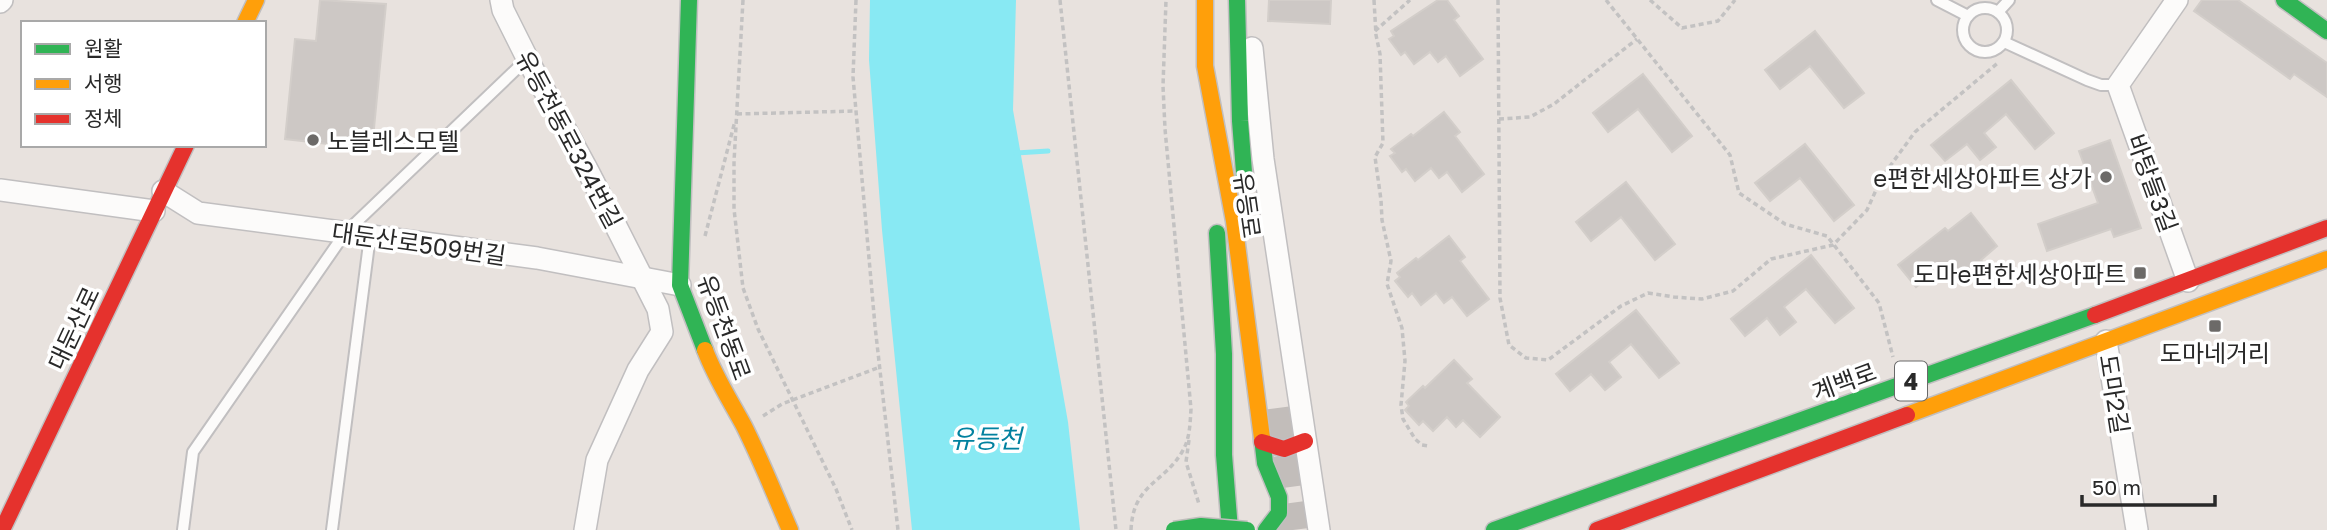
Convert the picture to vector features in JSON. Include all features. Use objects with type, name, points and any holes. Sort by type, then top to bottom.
[{"type":"main road","points":[[246,21],[256,0]]},
{"type":"main road","name":"유등천동로","points":[[689,0],[680,285],[715,377],[763,466],[790,530]]},
{"type":"main road","points":[[1205,0],[1205,66],[1234,221],[1265,463],[1279,497],[1279,513],[1266,530]]},
{"type":"main road","name":"유등로","points":[[1237,0],[1241,148],[1247,202]]},
{"type":"main road","points":[[2284,0],[2327,31]]},
{"type":"main road","points":[[1217,133],[1217,255],[1224,354],[1224,455],[1230,530]]},
{"type":"main road","name":"대둔산로","points":[[2,530],[185,147]]},
{"type":"main road","name":"계백로","points":[[1494,530],[2188,281],[2327,228]]},
{"type":"main road","name":"4","points":[[1597,530],[2327,259]]},
{"type":"main road","points":[[1262,442],[1276,450],[1293,447],[1305,441]]},
{"type":"main road","points":[[763,466],[799,513]]},
{"type":"main road","points":[[1174,530],[1201,526],[1247,530]]},
{"type":"street","name":"유등천동로324번길","points":[[501,0],[503,10],[527,59],[658,309],[662,332],[638,370],[597,460],[585,530]]},
{"type":"street","points":[[1253,0],[1252,49],[1263,159],[1319,530]]},
{"type":"street","points":[[2118,85],[2177,0]]},
{"type":"street","name":"바탕들3길","points":[[2118,85],[2188,281]]},
{"type":"street","points":[[0,190],[154,211]]},
{"type":"street","name":"대둔산로509번길","points":[[163,191],[198,213],[537,258],[680,285]]},
{"type":"street","name":"도마2길","points":[[2106,341],[2137,530]]},
{"type":"lane","points":[[1937,0],[1968,16]]},
{"type":"lane","points":[[1998,12],[2009,0]]},
{"type":"lane","points":[[1981,8],[1998,12],[2007,27],[2004,41],[1993,51],[1972,48],[1964,36],[1964,22],[1968,16],[1981,8]]},
{"type":"lane","points":[[2004,41],[2087,80],[2101,85],[2118,85]]},
{"type":"lane","points":[[183,530],[193,452],[345,233],[527,59]]},
{"type":"lane","points":[[332,530],[370,236]]},
{"type":"path","points":[[743,0],[734,162],[734,209],[743,288],[758,330],[836,489],[852,530]]},
{"type":"path","points":[[856,0],[853,77],[898,530]]},
{"type":"path","points":[[1060,0],[1116,530]]},
{"type":"path","points":[[1166,0],[1163,86],[1165,129],[1191,409],[1186,462],[1201,511]]},
{"type":"path","points":[[1374,0],[1375,30],[1381,54],[1383,143],[1375,157],[1382,220],[1391,261],[1387,284],[1402,328],[1405,361],[1401,405],[1403,419],[1415,439],[1428,446]]},
{"type":"path","points":[[1375,30],[1410,0]]},
{"type":"path","points":[[1497,0],[1500,298],[1509,345],[1526,358],[1548,360],[1621,306],[1648,293],[1702,299],[1733,291],[1771,259],[1833,245],[1867,210],[1882,177],[1915,132],[1999,62]]},
{"type":"path","points":[[1606,0],[1730,155],[1739,193],[1785,224],[1827,236],[1878,303],[1893,357]]},
{"type":"path","points":[[1650,0],[1682,28],[1718,21],[1735,0]]},
{"type":"path","points":[[1499,120],[1530,117],[1554,104],[1637,39]]},
{"type":"path","points":[[737,113],[856,111]]},
{"type":"path","points":[[704,241],[737,113]]},
{"type":"path","points":[[759,418],[782,404],[880,367]]},
{"type":"path","points":[[1131,530],[1133,511],[1142,494],[1181,454],[1189,434]]},
{"type":"water","name":"유등천","points":[[870,0],[1016,0],[1013,110],[1068,422],[1080,530],[912,530],[882,230],[869,60]]},
{"type":"building","points":[[320,0],[386,4],[372,149],[285,139],[295,39],[316,41]]},
{"type":"building","points":[[1269,0],[1331,0],[1330,24],[1268,21]]},
{"type":"building","points":[[1438,0],[1447,0],[1459,16],[1454,20],[1483,59],[1460,76],[1446,56],[1438,62],[1430,52],[1414,64],[1405,52],[1401,55],[1389,39],[1394,36],[1391,31]]},
{"type":"building","points":[[2202,0],[2238,0],[2327,63],[2327,97],[2294,74],[2290,79],[2194,11]]},
{"type":"building","points":[[1815,31],[1864,93],[1844,108],[1810,66],[1780,89],[1765,70]]},
{"type":"building","points":[[1643,74],[1692,136],[1672,152],[1638,109],[1608,132],[1593,113]]},
{"type":"building","points":[[2011,80],[2054,133],[2035,149],[2006,114],[1984,133],[1996,147],[1980,160],[1967,144],[1945,161],[1931,145]]},
{"type":"building","points":[[1444,112],[1460,132],[1455,136],[1484,174],[1462,192],[1447,172],[1439,178],[1431,168],[1415,181],[1406,169],[1402,172],[1390,156],[1395,153],[1391,149]]},
{"type":"building","name":"e편한세상아파트 상가","points":[[2110,140],[2141,228],[2114,237],[2111,229],[2047,251],[2038,224],[2098,203],[2079,151]]},
{"type":"building","points":[[1805,144],[1854,205],[1834,221],[1800,178],[1770,201],[1755,183]]},
{"type":"building","points":[[1626,182],[1675,244],[1655,260],[1621,217],[1591,241],[1576,222]]},
{"type":"building","points":[[1971,213],[1997,246],[1981,260],[1984,264],[1961,282],[1946,264],[1916,287],[1898,265],[1945,228],[1948,231]]},
{"type":"building","points":[[1449,236],[1465,257],[1460,261],[1489,299],[1467,316],[1452,297],[1444,303],[1436,293],[1421,305],[1412,293],[1408,297],[1395,281],[1400,277],[1397,273]]},
{"type":"building","points":[[1811,255],[1854,308],[1835,323],[1806,289],[1784,307],[1796,322],[1780,335],[1767,318],[1745,336],[1731,319]]},
{"type":"building","points":[[1636,310],[1679,363],[1659,378],[1631,344],[1609,362],[1621,377],[1605,390],[1591,374],[1570,391],[1556,374]]},
{"type":"building","points":[[1454,360],[1472,379],[1467,383],[1500,417],[1480,437],[1463,420],[1456,427],[1447,417],[1433,431],[1423,421],[1419,425],[1405,410],[1409,406],[1406,402]]},
{"type":"waterway","points":[[1016,153],[1048,151]]},
{"type":"tunnel","points":[[1277,408],[1293,530]]},
{"type":"traffic: fast","points":[[689,0],[680,285],[705,350]]},
{"type":"traffic: fast","points":[[1237,0],[1240,121],[1245,185]]},
{"type":"traffic: fast","points":[[2284,0],[2327,31]]},
{"type":"traffic: fast","points":[[1217,233],[1224,354],[1224,455],[1230,530]]},
{"type":"traffic: fast","points":[[1494,530],[2095,315]]},
{"type":"traffic: fast","points":[[1262,438],[1265,463],[1279,497],[1279,513],[1266,530]]},
{"type":"traffic: fast","points":[[1174,530],[1201,526],[1247,530]]},
{"type":"traffic: slow","points":[[246,21],[256,0]]},
{"type":"traffic: slow","points":[[1205,0],[1205,66],[1234,221],[1262,438]]},
{"type":"traffic: slow","points":[[1907,415],[2327,259]]},
{"type":"traffic: slow","points":[[705,350],[744,426],[790,530]]},
{"type":"traffic: jam","points":[[2,530],[185,147]]},
{"type":"traffic: jam","points":[[2095,315],[2327,228]]},
{"type":"traffic: jam","points":[[1597,530],[1907,415]]},
{"type":"traffic: jam","points":[[1262,442],[1284,449],[1305,441]]},
{"type":"place","name":"노블레스모텔","points":[[313,140]]},
{"type":"place","name":"e편한세상아파트 상가","points":[[2106,177]]},
{"type":"place","name":"도마e편한세상아파트","points":[[2140,273]]},
{"type":"place","name":"도마네거리","points":[[2215,326]]}]
